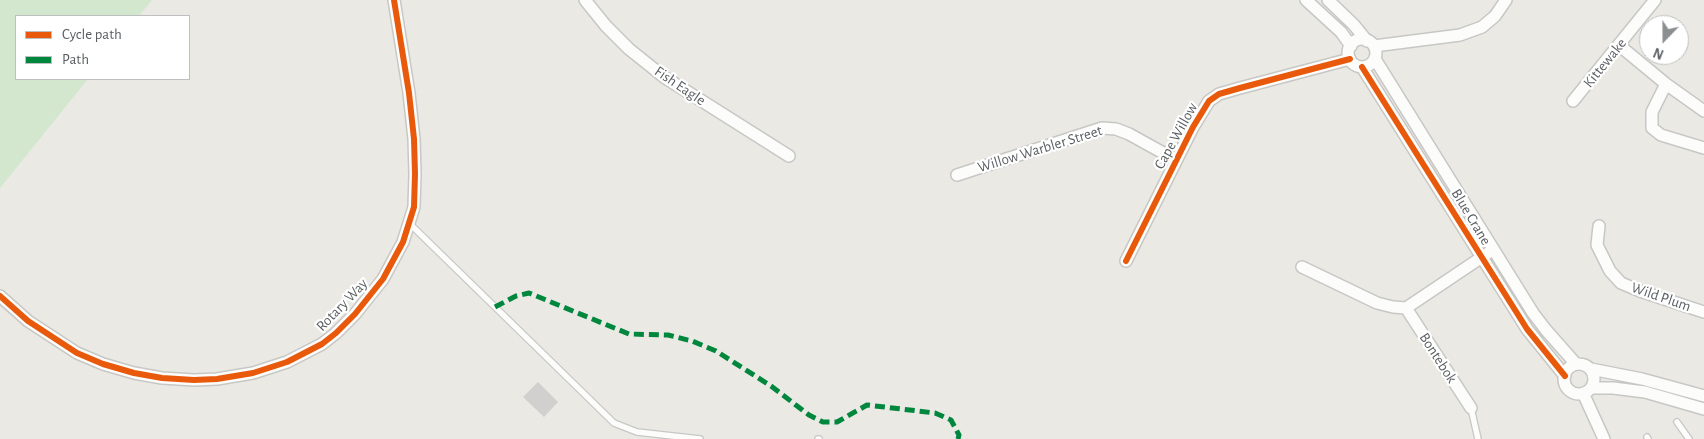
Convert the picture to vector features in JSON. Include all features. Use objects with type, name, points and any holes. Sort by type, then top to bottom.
[{"type":"street","name":"Rotary Way","points":[[0,296],[28,320],[77,353],[103,364],[134,373],[162,378],[194,380],[236,376],[287,362],[322,344],[336,333],[370,297],[383,279],[403,242],[414,207],[414,139],[409,93],[394,0]]},
{"type":"street","name":"Fish Eagle","points":[[585,0],[629,50],[664,77],[789,156]]},
{"type":"street","points":[[1306,0],[1341,32],[1351,46]]},
{"type":"street","points":[[1328,0],[1354,25],[1370,43],[1376,54],[1370,65],[1362,67],[1352,63],[1348,54],[1351,46],[1358,40],[1370,43],[1460,35],[1482,27],[1495,16],[1506,0]]},
{"type":"street","name":"Kittewake","points":[[1573,101],[1620,46],[1655,0]]},
{"type":"street","points":[[1620,46],[1666,84],[1704,111]]},
{"type":"street","name":"Blue Crane","points":[[1375,58],[1533,313],[1576,364]]},
{"type":"street","name":"Cape Willow","points":[[1126,261],[1176,160],[1209,101],[1219,94],[1350,59]]},
{"type":"street","name":"Blue Crane","points":[[1362,67],[1527,329],[1565,376],[1569,389],[1578,394],[1587,391]]},
{"type":"street","points":[[1666,84],[1652,112],[1652,128],[1661,135],[1704,148]]},
{"type":"street","name":"Willow Warbler Street","points":[[957,175],[1102,128],[1129,134],[1176,160]]},
{"type":"street","name":"Wild Plum","points":[[1599,226],[1597,245],[1610,271],[1621,283],[1704,312]]},
{"type":"street","points":[[1302,267],[1377,302],[1393,307],[1406,308],[1494,250]]},
{"type":"street","name":"Bontebok","points":[[1406,308],[1471,408]]},
{"type":"street","points":[[1565,376],[1569,368],[1576,364],[1582,364],[1591,369],[1642,379],[1704,396]]},
{"type":"street","points":[[1587,391],[1594,382],[1594,375],[1591,369]]},
{"type":"street","points":[[1587,391],[1613,388],[1645,392],[1704,409]]},
{"type":"street","points":[[1587,391],[1604,439]]},
{"type":"lane","points":[[410,224],[614,423],[637,432],[700,439]]},
{"type":"lane","points":[[1471,408],[1478,439]]},
{"type":"lane","points":[[1677,422],[1689,439]]},
{"type":"green space","points":[[0,0],[152,0],[140,15],[15,15],[15,80],[87,80],[0,188]]},
{"type":"building","points":[[538,382],[558,402],[544,417],[523,397]]},
{"type":"marked path","points":[[495,307],[516,296],[529,293],[629,334],[668,335],[692,341],[716,351],[771,386],[809,415],[823,422],[837,422],[867,405],[935,413],[951,420],[959,435],[958,439]]},
{"type":"cycle path","points":[[0,296],[28,321],[77,353],[103,364],[134,373],[162,378],[217,379],[253,373],[287,362],[322,344],[355,314],[383,279],[403,242],[414,207],[414,139],[409,93],[394,0]]},
{"type":"cycle path","points":[[1126,261],[1193,127],[1209,101],[1219,94],[1350,59]]},
{"type":"cycle path","points":[[1362,67],[1527,329],[1565,376]]}]
